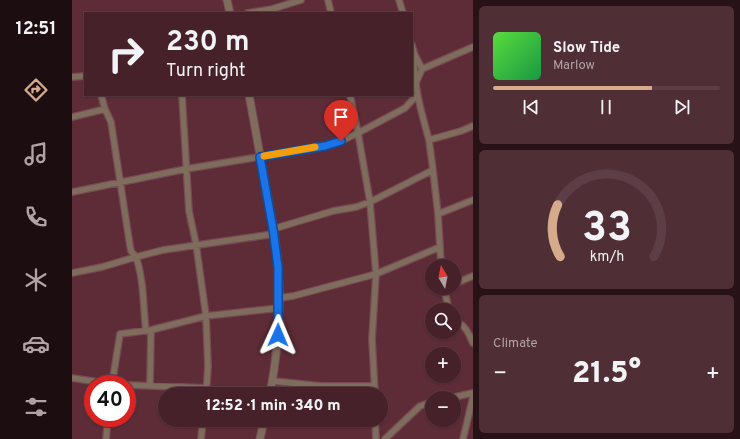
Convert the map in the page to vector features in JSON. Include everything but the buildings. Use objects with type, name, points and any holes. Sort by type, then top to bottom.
[{"type":"street","points":[[227,0],[230,12]]},
{"type":"street","points":[[254,12],[272,9],[301,0]]},
{"type":"street","points":[[328,0],[331,12]]},
{"type":"street","points":[[400,0],[403,12]]},
{"type":"street","points":[[416,83],[422,69],[473,47]]},
{"type":"street","points":[[413,49],[422,69]]},
{"type":"street","points":[[414,53],[414,71],[417,95],[428,140],[433,170],[438,214],[441,259]]},
{"type":"street","points":[[72,77],[84,76]]},
{"type":"street","points":[[72,192],[186,169],[325,146],[341,141],[358,133],[405,108],[417,95]]},
{"type":"street","points":[[101,96],[111,122],[131,251],[136,257],[138,263],[149,330],[150,386]]},
{"type":"street","points":[[182,96],[189,211],[196,244],[206,316],[207,387]]},
{"type":"street","points":[[249,96],[274,231],[278,267],[278,335],[272,387]]},
{"type":"street","points":[[273,381],[321,386],[374,386],[372,339],[376,274],[370,202],[350,96]]},
{"type":"street","points":[[72,117],[105,109]]},
{"type":"street","points":[[428,140],[461,131],[473,126]]},
{"type":"street","points":[[72,273],[102,267],[163,250],[274,231],[370,202],[433,170]]},
{"type":"street","points":[[438,214],[473,200]]},
{"type":"street","points":[[279,298],[293,296],[376,274],[440,247]]},
{"type":"street","points":[[461,281],[473,276]]},
{"type":"street","points":[[113,375],[120,334],[149,330],[206,316],[279,308]]},
{"type":"street","points":[[461,325],[467,331],[473,343]]},
{"type":"street","points":[[72,378],[84,380]]},
{"type":"street","points":[[136,385],[161,387]]},
{"type":"street","points":[[461,396],[473,393]]},
{"type":"street","points":[[463,439],[473,397]]},
{"type":"street","points":[[385,439],[420,406],[425,404]]},
{"type":"street","points":[[106,439],[107,427]]},
{"type":"street","points":[[201,439],[202,427]]},
{"type":"street","points":[[260,439],[263,427]]},
{"type":"street","points":[[375,427],[376,439]]},
{"type":"slow traffic","points":[[264,156],[315,147]]},
{"type":"route","points":[[278,335],[278,267],[273,229],[260,157],[325,146],[341,141]]}]
